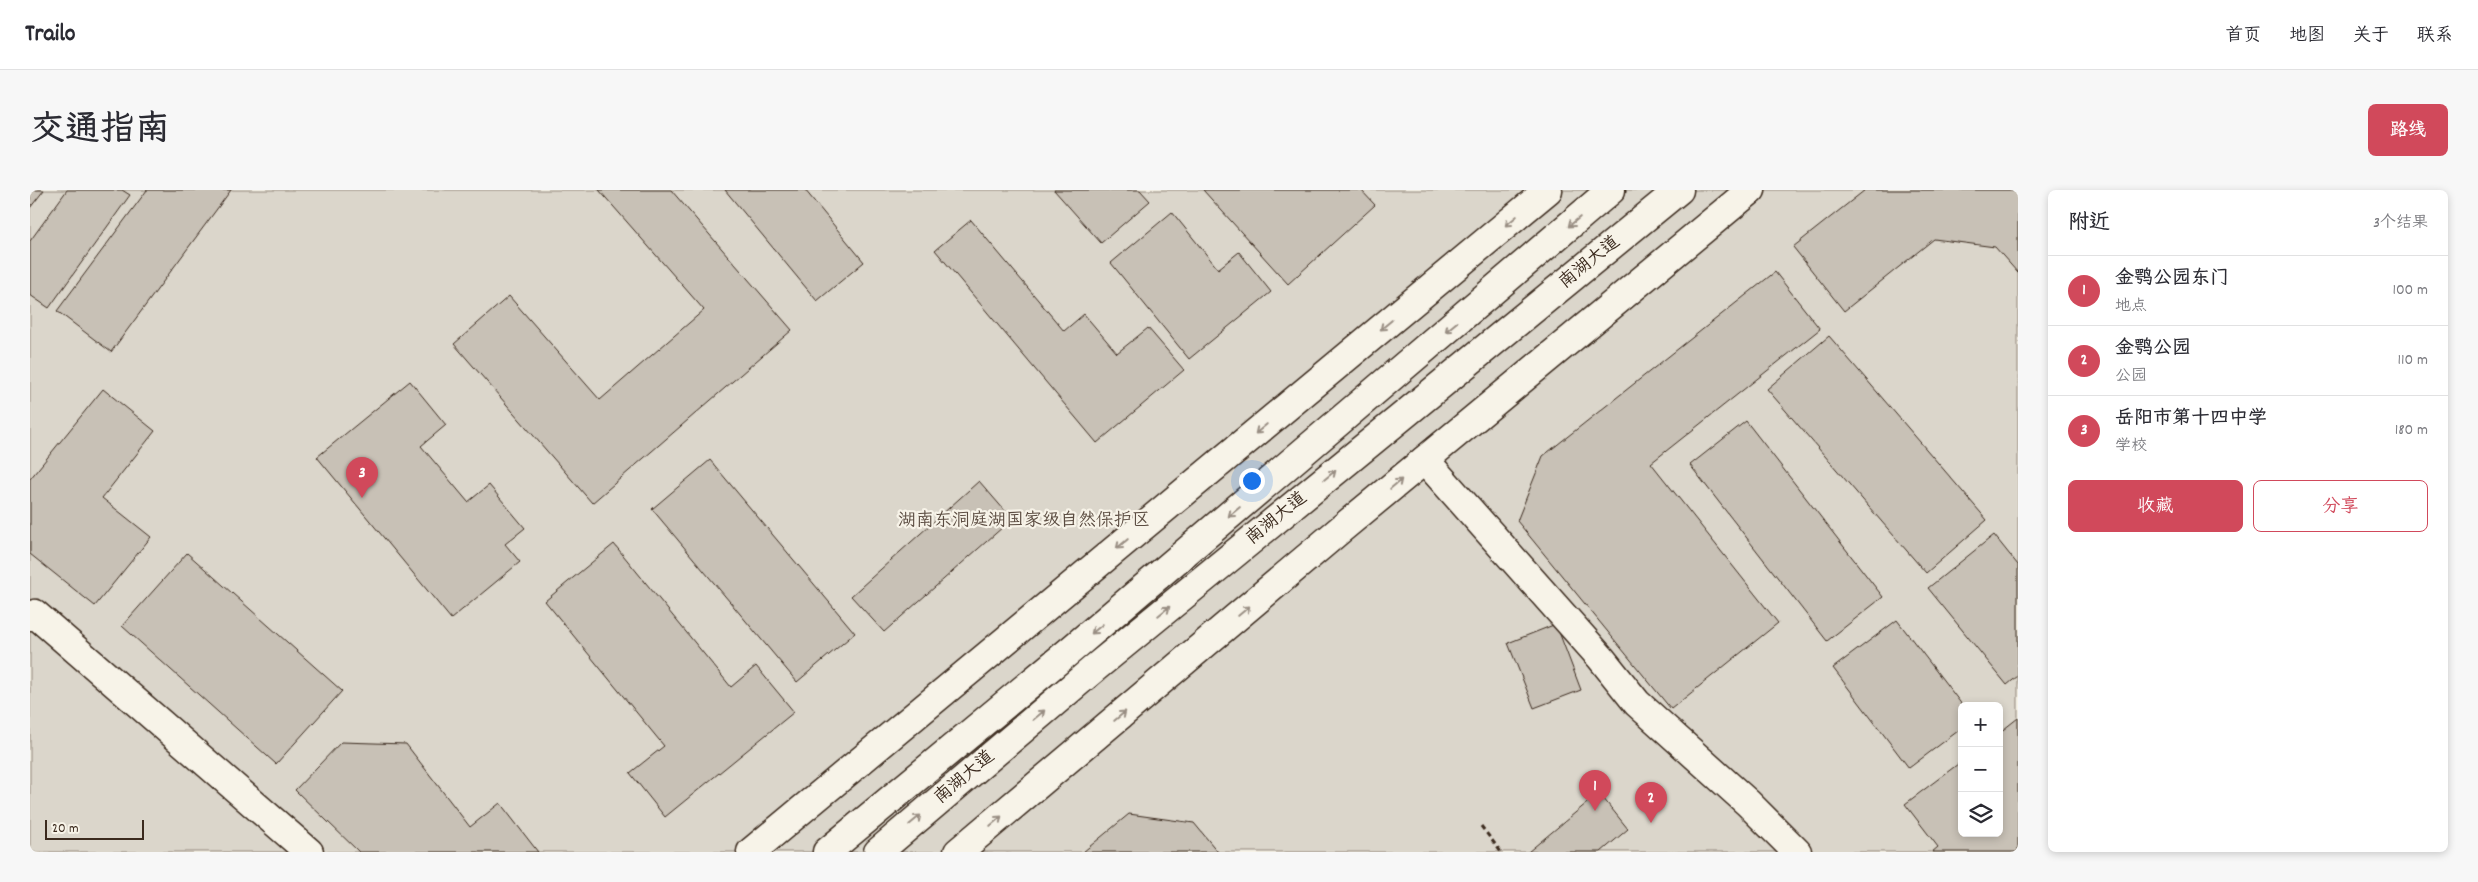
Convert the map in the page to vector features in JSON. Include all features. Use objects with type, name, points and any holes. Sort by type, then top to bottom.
[{"type":"main road","points":[[750,852],[1548,190]]},
{"type":"main road","name":"南湖大道","points":[[827,852],[1080,643],[1612,190]]},
{"type":"main road","name":"南湖大道","points":[[878,852],[1096,667],[1679,190]]},
{"type":"main road","points":[[958,852],[1425,460],[1751,190]]},
{"type":"main road","points":[[1425,460],[1601,658],[1637,703],[1748,803],[1797,852]]},
{"type":"main road","points":[[30,616],[35,614],[309,852]]},
{"type":"path","points":[[1481,826],[1501,852]]},
{"type":"green space","name":"湖南东洞庭湖国家级自然保护区","points":[[30,190],[2018,190],[2018,852],[30,852]]},
{"type":"building","points":[[30,190],[44,190],[30,208]]},
{"type":"building","points":[[67,190],[122,190],[130,195],[49,308],[30,295],[30,241]]},
{"type":"building","points":[[147,190],[231,190],[111,352],[57,311]]},
{"type":"building","points":[[599,190],[671,190],[792,330],[592,503],[454,344],[509,296],[600,400],[704,310]]},
{"type":"building","points":[[725,190],[805,190],[864,262],[817,301]]},
{"type":"building","points":[[1054,190],[1140,190],[1150,201],[1101,243]]},
{"type":"building","points":[[1203,190],[1361,190],[1375,205],[1288,284]]},
{"type":"building","points":[[1865,190],[2018,190],[2018,273],[1995,247],[1934,239],[1844,311],[1793,247]]},
{"type":"building","points":[[1172,212],[1218,269],[1239,252],[1271,292],[1189,359],[1111,263]]},
{"type":"building","points":[[971,220],[1064,331],[1084,314],[1117,353],[1148,328],[1184,370],[1097,443],[935,250]]},
{"type":"building","points":[[1775,272],[1820,329],[1651,463],[1778,623],[1671,709],[1517,521],[1543,456]]},
{"type":"building","points":[[1829,336],[1987,520],[1926,573],[1767,389]]},
{"type":"building","points":[[410,381],[446,425],[421,446],[468,502],[489,485],[525,528],[505,544],[520,562],[451,619],[317,457]]},
{"type":"building","points":[[103,389],[155,431],[102,498],[151,537],[95,606],[30,554],[30,479]]},
{"type":"building","points":[[1746,421],[1883,597],[1827,641],[1690,465]]},
{"type":"building","points":[[710,460],[855,633],[797,682],[652,509]]},
{"type":"building","points":[[979,481],[1012,519],[884,632],[851,596]]},
{"type":"building","points":[[1994,535],[2018,565],[2018,676],[2007,685],[1928,588]]},
{"type":"building","points":[[614,544],[731,687],[756,666],[794,712],[665,817],[630,773],[664,746],[545,601]]},
{"type":"building","points":[[187,553],[342,691],[276,764],[122,626]]},
{"type":"building","points":[[1897,620],[1960,702],[1958,702],[1958,731],[1909,768],[1833,668]]},
{"type":"building","points":[[1556,624],[1581,690],[1534,708],[1508,643]]},
{"type":"building","points":[[2018,718],[2018,852],[1932,852],[1938,847],[1905,804],[1958,764],[1958,837],[2003,837],[2003,730]]},
{"type":"building","points":[[341,742],[406,744],[470,827],[500,803],[538,852],[359,852],[295,790]]},
{"type":"building","points":[[1599,793],[1628,829],[1601,852],[1528,852]]},
{"type":"building","points":[[1129,814],[1194,823],[1218,852],[1083,852]]},
{"type":"place","name":"岳阳市第十四中学","points":[[362,498]]},
{"type":"place","name":"金鹗公园东门","points":[[1595,811]]},
{"type":"place","name":"金鹗公园","points":[[1651,823]]}]
